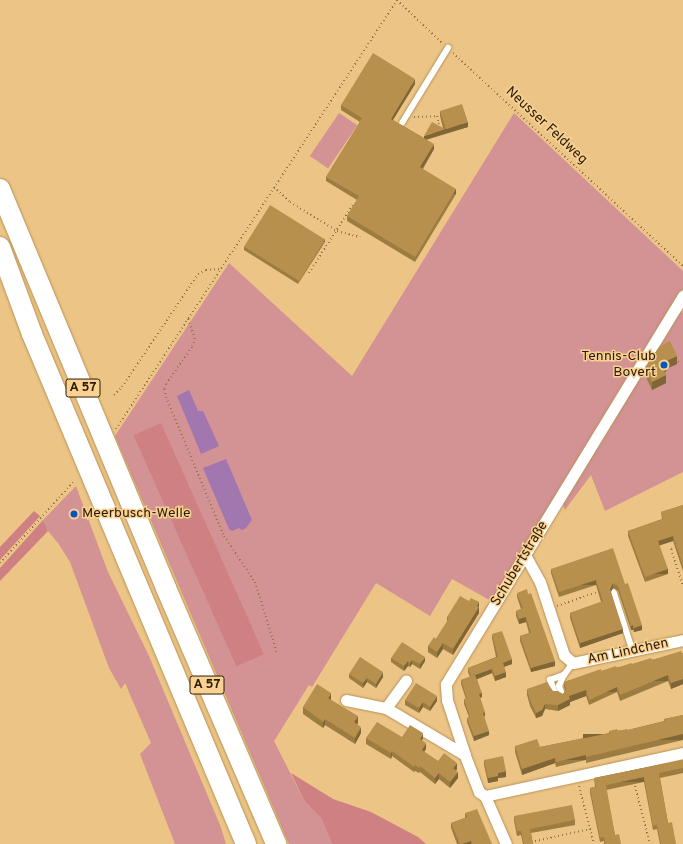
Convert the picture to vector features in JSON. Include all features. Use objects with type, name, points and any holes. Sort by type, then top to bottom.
[{"type":"highway","name":"A 57","points":[[0,188],[166,588],[276,844]]},
{"type":"highway","name":"A 57","points":[[0,247],[35,341],[246,844]]},
{"type":"highway","points":[[210,757],[215,797],[233,844]]},
{"type":"highway","points":[[249,782],[266,800],[285,844]]},
{"type":"street","name":"Schubertstraße","points":[[506,844],[486,796],[479,792],[464,755],[447,700],[446,684],[683,296]]},
{"type":"street","name":"Am Lindchen","points":[[525,555],[540,582],[564,655],[573,663],[683,640]]},
{"type":"street","points":[[386,708],[406,680]]},
{"type":"street","points":[[346,700],[386,708],[464,755]]},
{"type":"street","points":[[486,796],[683,753]]},
{"type":"lane","points":[[402,123],[448,48]]},
{"type":"lane","points":[[614,592],[633,650]]},
{"type":"lane","points":[[562,695],[559,686],[564,675],[573,663]]},
{"type":"lane","points":[[555,693],[550,680],[564,675]]},
{"type":"path","name":"Neusser Feldweg","points":[[397,0],[683,266]]},
{"type":"path","points":[[116,429],[397,0]]},
{"type":"path","points":[[407,114],[411,117],[437,116],[439,123],[437,127]]},
{"type":"path","points":[[274,187],[290,202],[337,231],[360,237]]},
{"type":"path","points":[[309,273],[354,203]]},
{"type":"path","points":[[114,395],[122,387],[198,274],[206,270],[221,269]]},
{"type":"path","points":[[188,319],[195,338],[192,347],[166,384],[164,389],[166,397],[224,536],[255,582],[277,653]]},
{"type":"path","points":[[674,352],[680,365]]},
{"type":"path","points":[[0,563],[75,480]]},
{"type":"path","points":[[677,547],[671,549],[683,586]]},
{"type":"path","points":[[549,609],[610,588],[613,589],[614,592]]},
{"type":"path","points":[[629,764],[650,844]]},
{"type":"path","points":[[577,775],[594,844]]},
{"type":"path","points":[[530,842],[590,829]]},
{"type":"shaded area","points":[[339,113],[357,125],[328,168],[310,156]]},
{"type":"shaded area","points":[[514,113],[683,271],[683,292],[493,602],[452,579],[430,616],[376,583],[312,687],[309,685],[274,741],[305,802],[321,818],[332,844],[289,844],[115,436],[229,263],[352,376]]},
{"type":"shaded area","name":"Tennis-Club Bovert","points":[[679,310],[683,313],[683,472],[605,511],[591,475],[565,510],[561,500]]},
{"type":"shaded area","points":[[189,390],[198,411],[203,411],[219,446],[201,454],[177,396]]},
{"type":"shaded area","points":[[161,423],[264,654],[236,666],[134,435]]},
{"type":"shaded area","points":[[226,459],[252,520],[246,528],[242,530],[239,528],[232,531],[229,529],[203,468]]},
{"type":"shaded area","points":[[76,486],[108,572],[149,656],[220,825],[226,844],[175,844],[140,754],[151,743],[125,683],[121,689],[109,668],[70,562],[58,543],[48,531],[43,520]]},
{"type":"shaded area","points":[[34,511],[40,516],[0,560],[0,547]]},
{"type":"shaded area","points":[[43,520],[48,531],[0,581],[0,568]]},
{"type":"shaded area","points":[[291,773],[333,799],[371,812],[418,837],[426,844],[332,844],[321,818],[305,802]]},
{"type":"building","points":[[373,53],[415,79],[391,119],[434,144],[420,167],[456,189],[415,257],[347,216],[359,196],[326,177],[362,118],[341,105]]},
{"type":"building","points":[[462,104],[468,122],[446,129],[440,111]]},
{"type":"building","points":[[432,122],[445,129],[424,136]]},
{"type":"building","points":[[270,205],[325,239],[299,281],[244,247]]},
{"type":"building","points":[[670,341],[677,356],[668,360],[663,368],[666,375],[652,382],[645,367],[659,347]]},
{"type":"building","points":[[683,505],[683,566],[673,536],[658,541],[668,569],[645,577],[628,531],[663,519],[661,512]]},
{"type":"building","points":[[613,548],[625,584],[628,583],[642,625],[634,628],[633,625],[631,626],[618,586],[613,583],[610,589],[623,629],[580,643],[570,613],[603,601],[596,580],[559,592],[551,569]]},
{"type":"building","points":[[527,589],[528,594],[531,593],[555,661],[531,668],[520,636],[531,633],[526,617],[519,619],[516,611],[523,608],[517,593]]},
{"type":"building","points":[[460,596],[469,601],[471,598],[479,602],[477,606],[479,607],[453,649],[443,643],[437,652],[428,646],[434,637],[436,639]]},
{"type":"building","points":[[502,631],[512,659],[503,663],[506,672],[495,676],[492,669],[475,675],[482,693],[479,694],[489,731],[474,736],[467,718],[470,717],[464,699],[467,698],[461,680],[471,676],[468,668],[498,657],[492,634]]},
{"type":"building","points":[[402,642],[425,657],[420,664],[412,660],[410,663],[408,661],[404,666],[391,658]]},
{"type":"building","points":[[681,651],[683,653],[683,679],[671,683],[668,675],[620,695],[617,687],[589,700],[586,690],[569,696],[570,699],[558,705],[545,704],[542,710],[536,713],[530,700],[527,689],[547,682],[553,691],[558,691],[563,694],[566,690],[564,682],[601,669],[601,671],[616,666],[617,668],[651,658],[652,660]]},
{"type":"building","points":[[360,657],[383,672],[376,684],[367,678],[363,683],[349,674]]},
{"type":"building","points":[[416,683],[437,696],[430,707],[423,702],[419,708],[405,700]]},
{"type":"building","points":[[317,684],[331,693],[328,698],[358,716],[354,722],[361,727],[355,738],[325,719],[323,722],[303,707]]},
{"type":"building","points":[[683,715],[683,734],[586,757],[586,755],[556,762],[555,758],[522,769],[515,746],[537,739],[540,747],[610,733],[609,731],[617,729],[618,731],[628,730]]},
{"type":"building","points":[[377,722],[402,737],[410,725],[423,733],[420,739],[426,743],[422,750],[438,761],[444,753],[457,763],[453,768],[458,772],[450,782],[439,773],[435,778],[420,766],[419,768],[415,765],[414,767],[392,751],[391,753],[366,738]]},
{"type":"building","points":[[503,756],[506,771],[498,773],[498,776],[488,778],[484,760]]},
{"type":"building","points":[[683,760],[683,768],[659,773],[668,823],[672,822],[676,844],[661,844],[657,825],[653,826],[644,777],[606,785],[615,835],[619,834],[621,844],[605,844],[604,837],[600,838],[590,788],[596,787],[594,778]]},
{"type":"building","points":[[572,805],[575,820],[530,829],[533,844],[524,844],[521,831],[517,831],[514,816]]},
{"type":"building","points":[[477,809],[492,844],[472,844],[471,841],[460,844],[451,823],[467,817],[465,813]]},
{"type":"place","name":"Tennis-Club Bovert","points":[[664,365]]},
{"type":"place","name":"Meerbusch-Welle","points":[[74,514]]}]
